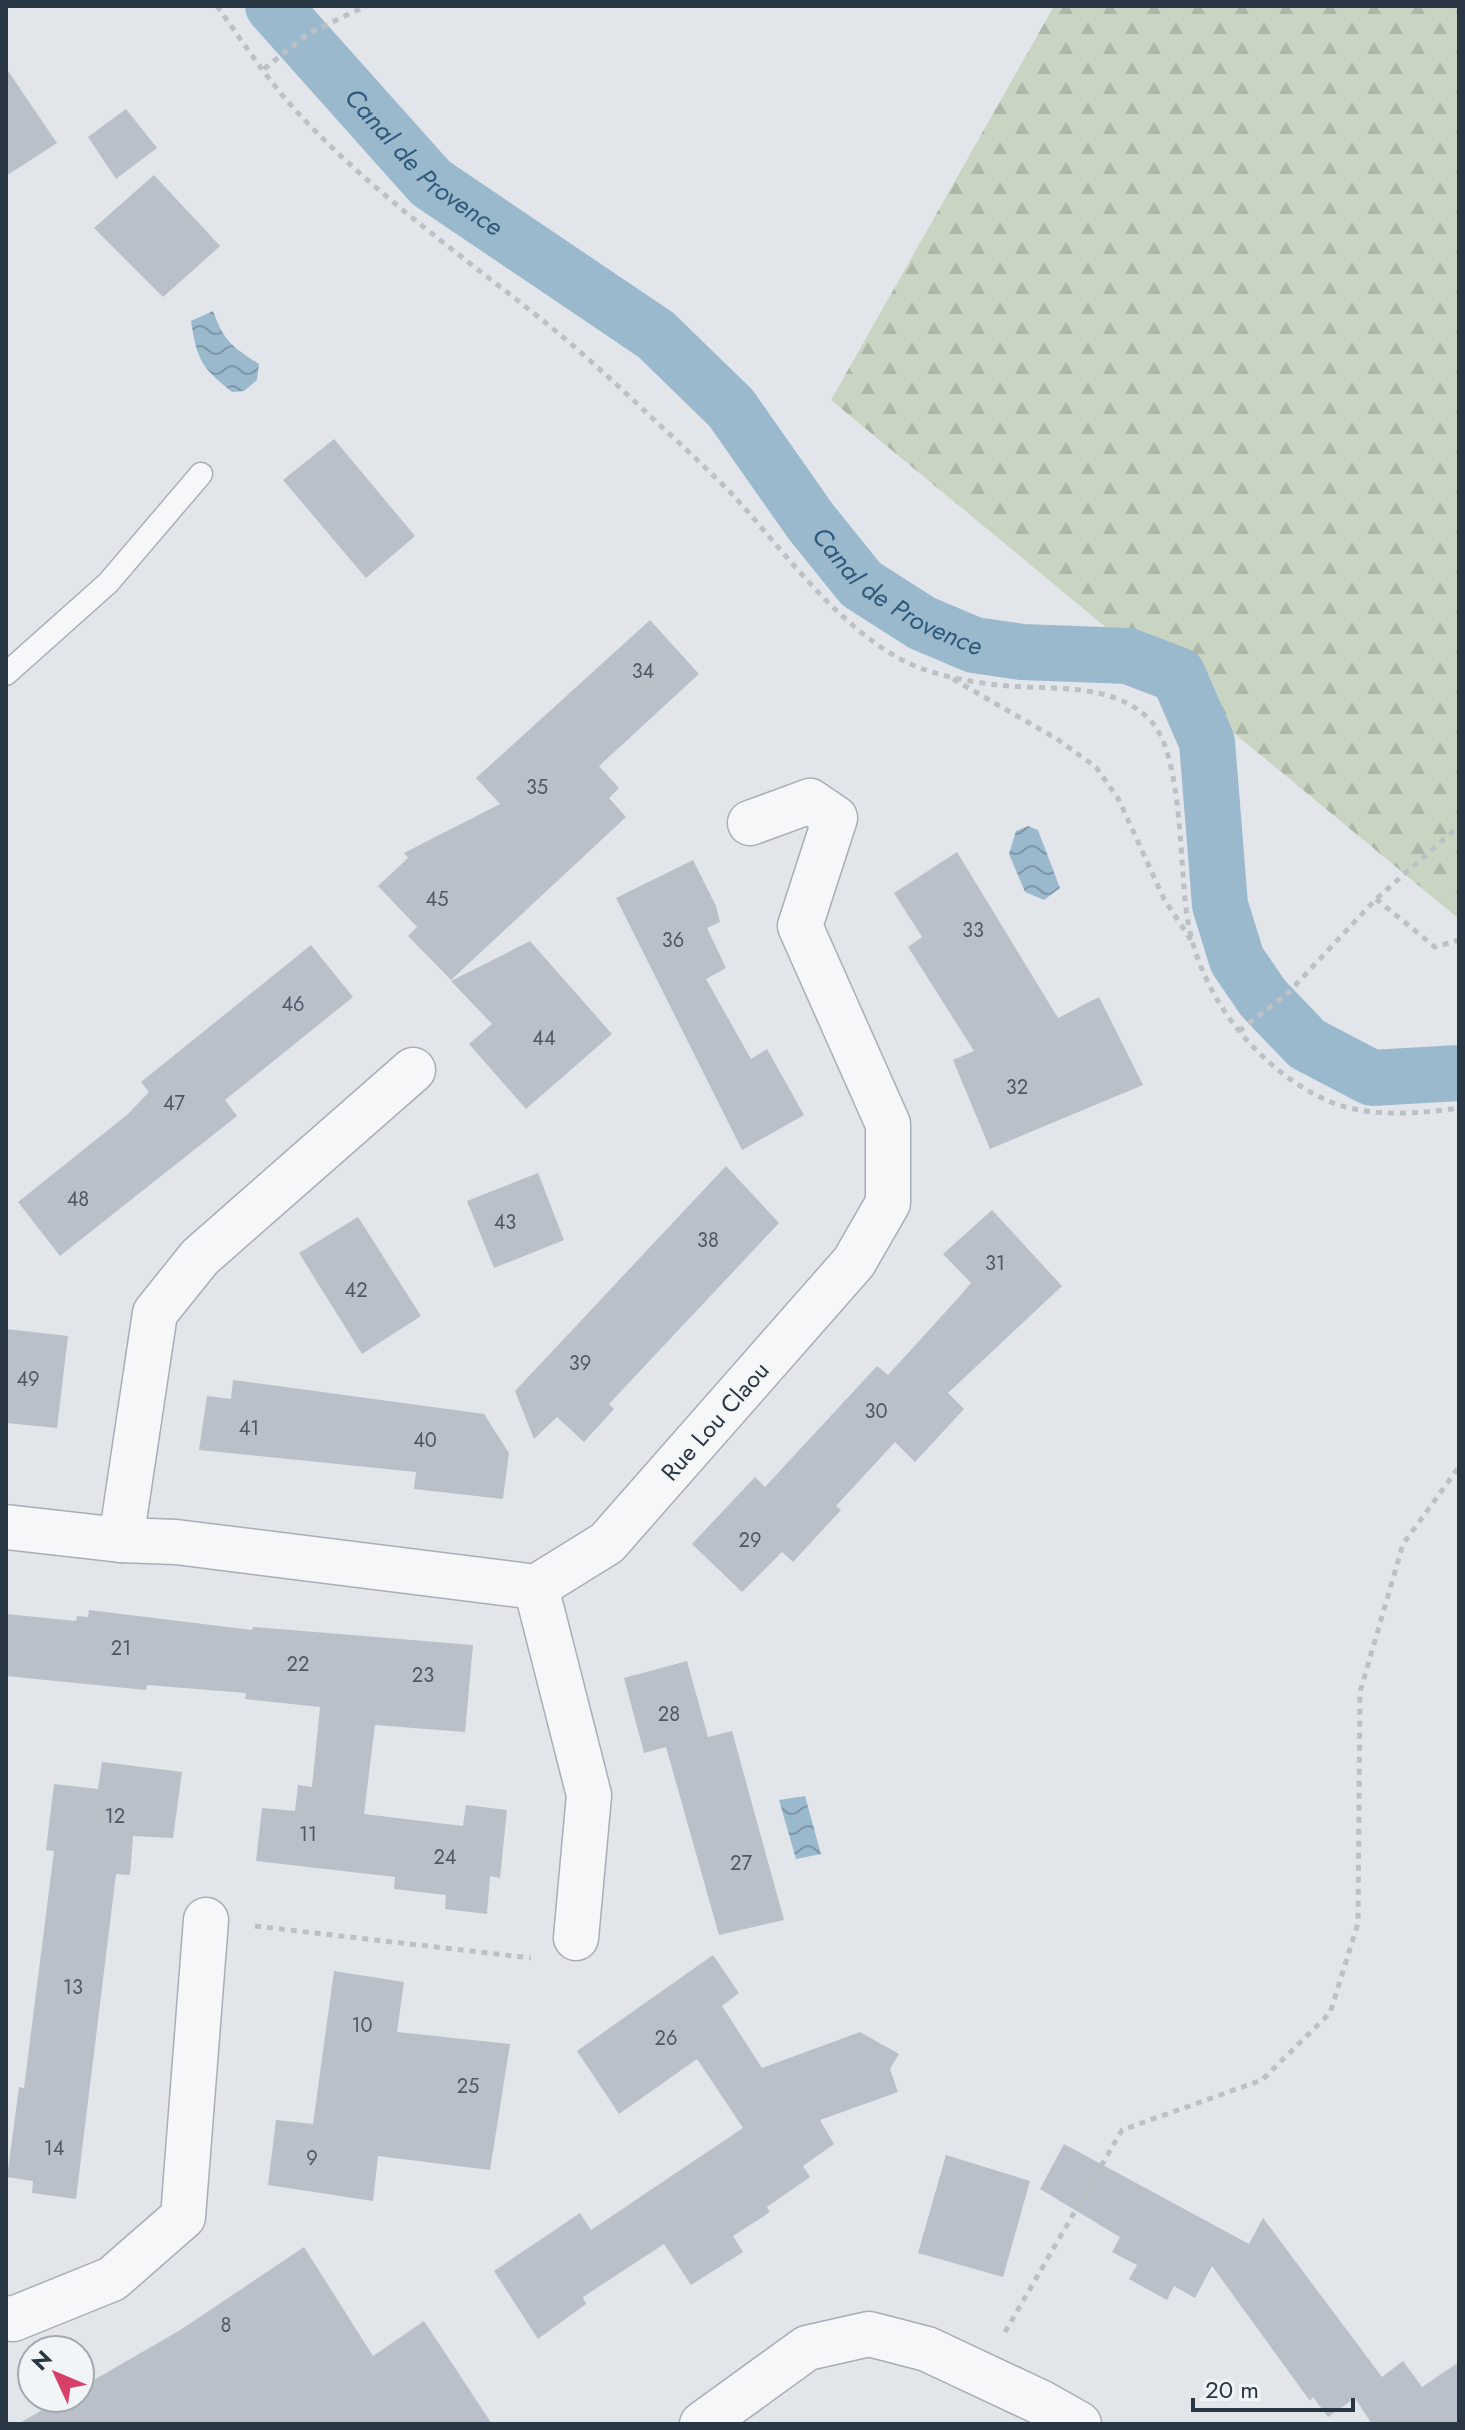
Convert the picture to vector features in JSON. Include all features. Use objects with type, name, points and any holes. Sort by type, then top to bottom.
[{"type":"street","name":"Rue Lou Claou","points":[[536,1587],[607,1543],[854,1262],[888,1203],[888,1124],[800,926],[835,818],[810,801],[750,823]]},
{"type":"street","points":[[121,1540],[155,1313],[200,1257],[413,1070]]},
{"type":"street","points":[[6,1527],[121,1540],[176,1542],[536,1587],[589,1795],[576,1938]]},
{"type":"street","points":[[6,2318],[13,2319],[112,2279],[183,2217],[206,1920]]},
{"type":"street","points":[[702,2424],[807,2348],[869,2334],[927,2349],[1079,2424]]},
{"type":"lane","points":[[6,674],[108,583],[201,474]]},
{"type":"path","points":[[217,6],[297,112],[371,183],[554,330],[658,423],[729,491],[834,607],[896,657],[947,676],[1057,739],[1096,767],[1119,800],[1164,899],[1196,948]]},
{"type":"path","points":[[264,69],[309,33],[366,6]]},
{"type":"path","points":[[947,676],[1001,685],[1069,687],[1137,708],[1156,726],[1168,752],[1188,926],[1206,979],[1227,1017],[1289,1078],[1329,1102],[1377,1111],[1432,1112],[1459,1108]]},
{"type":"path","points":[[1239,1031],[1288,993],[1376,899],[1459,826]]},
{"type":"path","points":[[1376,899],[1435,947],[1459,940]]},
{"type":"path","points":[[980,2374],[1122,2130],[1262,2080],[1330,2013],[1358,1923],[1360,1692],[1403,1544],[1459,1467]]},
{"type":"path","points":[[206,1920],[541,1959],[576,1938]]},
{"type":"green space","points":[[1054,6],[1459,6],[1459,919],[831,400]]},
{"type":"water","points":[[213,311],[230,342],[259,364],[257,380],[244,391],[232,392],[213,376],[198,354],[191,321]]},
{"type":"water","points":[[1028,826],[1038,830],[1060,888],[1044,900],[1025,892],[1009,854],[1016,831]]},
{"type":"water","points":[[805,1796],[821,1854],[796,1859],[779,1800]]},
{"type":"building","points":[[6,68],[57,143],[6,176]]},
{"type":"building","points":[[126,109],[157,148],[116,179],[88,137]]},
{"type":"building","points":[[154,175],[220,246],[163,297],[94,228]]},
{"type":"building","points":[[334,439],[415,536],[366,578],[283,480]]},
{"type":"building","points":[[650,620],[699,674],[599,766],[619,788],[609,798],[626,817],[451,980],[408,936],[417,927],[378,886],[408,858],[404,853],[500,804],[476,778]]},
{"type":"building","points":[[957,852],[1058,1018],[1099,997],[1143,1085],[990,1149],[953,1060],[974,1051],[908,947],[922,937],[894,893]]},
{"type":"building","points":[[693,860],[716,906],[720,922],[707,928],[726,968],[706,979],[751,1059],[767,1049],[804,1115],[742,1150],[616,898]]},
{"type":"building","points":[[530,941],[612,1034],[526,1109],[469,1044],[492,1024],[451,981]]},
{"type":"building","points":[[311,945],[353,997],[225,1100],[237,1116],[60,1256],[18,1202],[128,1114],[149,1092],[141,1082]]},
{"type":"building","points":[[726,1166],[779,1223],[609,1404],[614,1409],[584,1442],[557,1417],[534,1439],[515,1391]]},
{"type":"building","points":[[538,1173],[564,1240],[494,1268],[467,1201]]},
{"type":"building","points":[[992,1210],[1062,1286],[948,1393],[964,1409],[915,1462],[895,1442],[836,1506],[841,1510],[793,1562],[782,1552],[742,1592],[692,1544],[755,1477],[765,1487],[877,1366],[888,1375],[959,1297],[971,1283],[943,1254]]},
{"type":"building","points":[[358,1217],[421,1316],[362,1354],[299,1253]]},
{"type":"building","points":[[6,1329],[68,1336],[57,1428],[6,1423]]},
{"type":"building","points":[[233,1380],[484,1414],[509,1453],[503,1499],[414,1489],[416,1472],[199,1450],[207,1396],[231,1399]]},
{"type":"building","points":[[89,1610],[252,1630],[253,1627],[473,1645],[465,1732],[375,1725],[364,1814],[463,1826],[466,1805],[507,1810],[500,1878],[490,1876],[487,1914],[445,1909],[446,1895],[394,1889],[395,1877],[256,1861],[262,1808],[295,1811],[298,1785],[312,1787],[320,1707],[245,1699],[246,1693],[147,1685],[146,1690],[6,1676],[6,1614],[76,1621],[77,1616],[88,1617]]},
{"type":"building","points":[[687,1661],[708,1737],[732,1731],[784,1920],[719,1935],[666,1747],[644,1753],[624,1678]]},
{"type":"building","points":[[102,1762],[182,1772],[173,1838],[133,1836],[130,1875],[116,1874],[76,2199],[32,2193],[33,2181],[7,2177],[19,2087],[24,2088],[54,1851],[46,1850],[54,1784],[98,1789]]},
{"type":"building","points":[[713,1955],[739,1993],[722,2006],[762,2068],[860,2032],[899,2054],[890,2069],[898,2092],[820,2120],[834,2144],[803,2166],[810,2177],[767,2207],[770,2212],[733,2236],[743,2252],[691,2285],[664,2244],[583,2297],[586,2304],[538,2339],[494,2271],[580,2213],[591,2230],[743,2128],[697,2059],[619,2114],[577,2051]]},
{"type":"building","points":[[334,1971],[404,1982],[397,2032],[510,2044],[490,2170],[378,2156],[373,2201],[268,2185],[276,2120],[313,2124]]},
{"type":"building","points":[[1064,2144],[1249,2244],[1263,2218],[1382,2377],[1403,2361],[1422,2387],[1459,2362],[1459,2424],[1365,2424],[1370,2421],[1355,2398],[1328,2417],[1313,2397],[1310,2401],[1212,2266],[1195,2298],[1174,2286],[1167,2300],[1129,2279],[1137,2265],[1112,2252],[1120,2237],[1040,2189]]},
{"type":"building","points":[[946,2155],[1030,2181],[1003,2277],[918,2253]]},
{"type":"building","points":[[304,2247],[373,2356],[424,2321],[492,2424],[18,2424],[35,2414],[96,2414],[96,2379],[182,2329]]},
{"type":"waterway","name":"Canal de Provence","points":[[273,6],[431,183],[656,335],[731,408],[811,522],[861,584],[922,623],[974,645],[1022,652],[1128,656],[1178,675],[1207,742],[1220,905],[1237,960],[1263,998],[1307,1044],[1372,1078],[1459,1073]]}]
